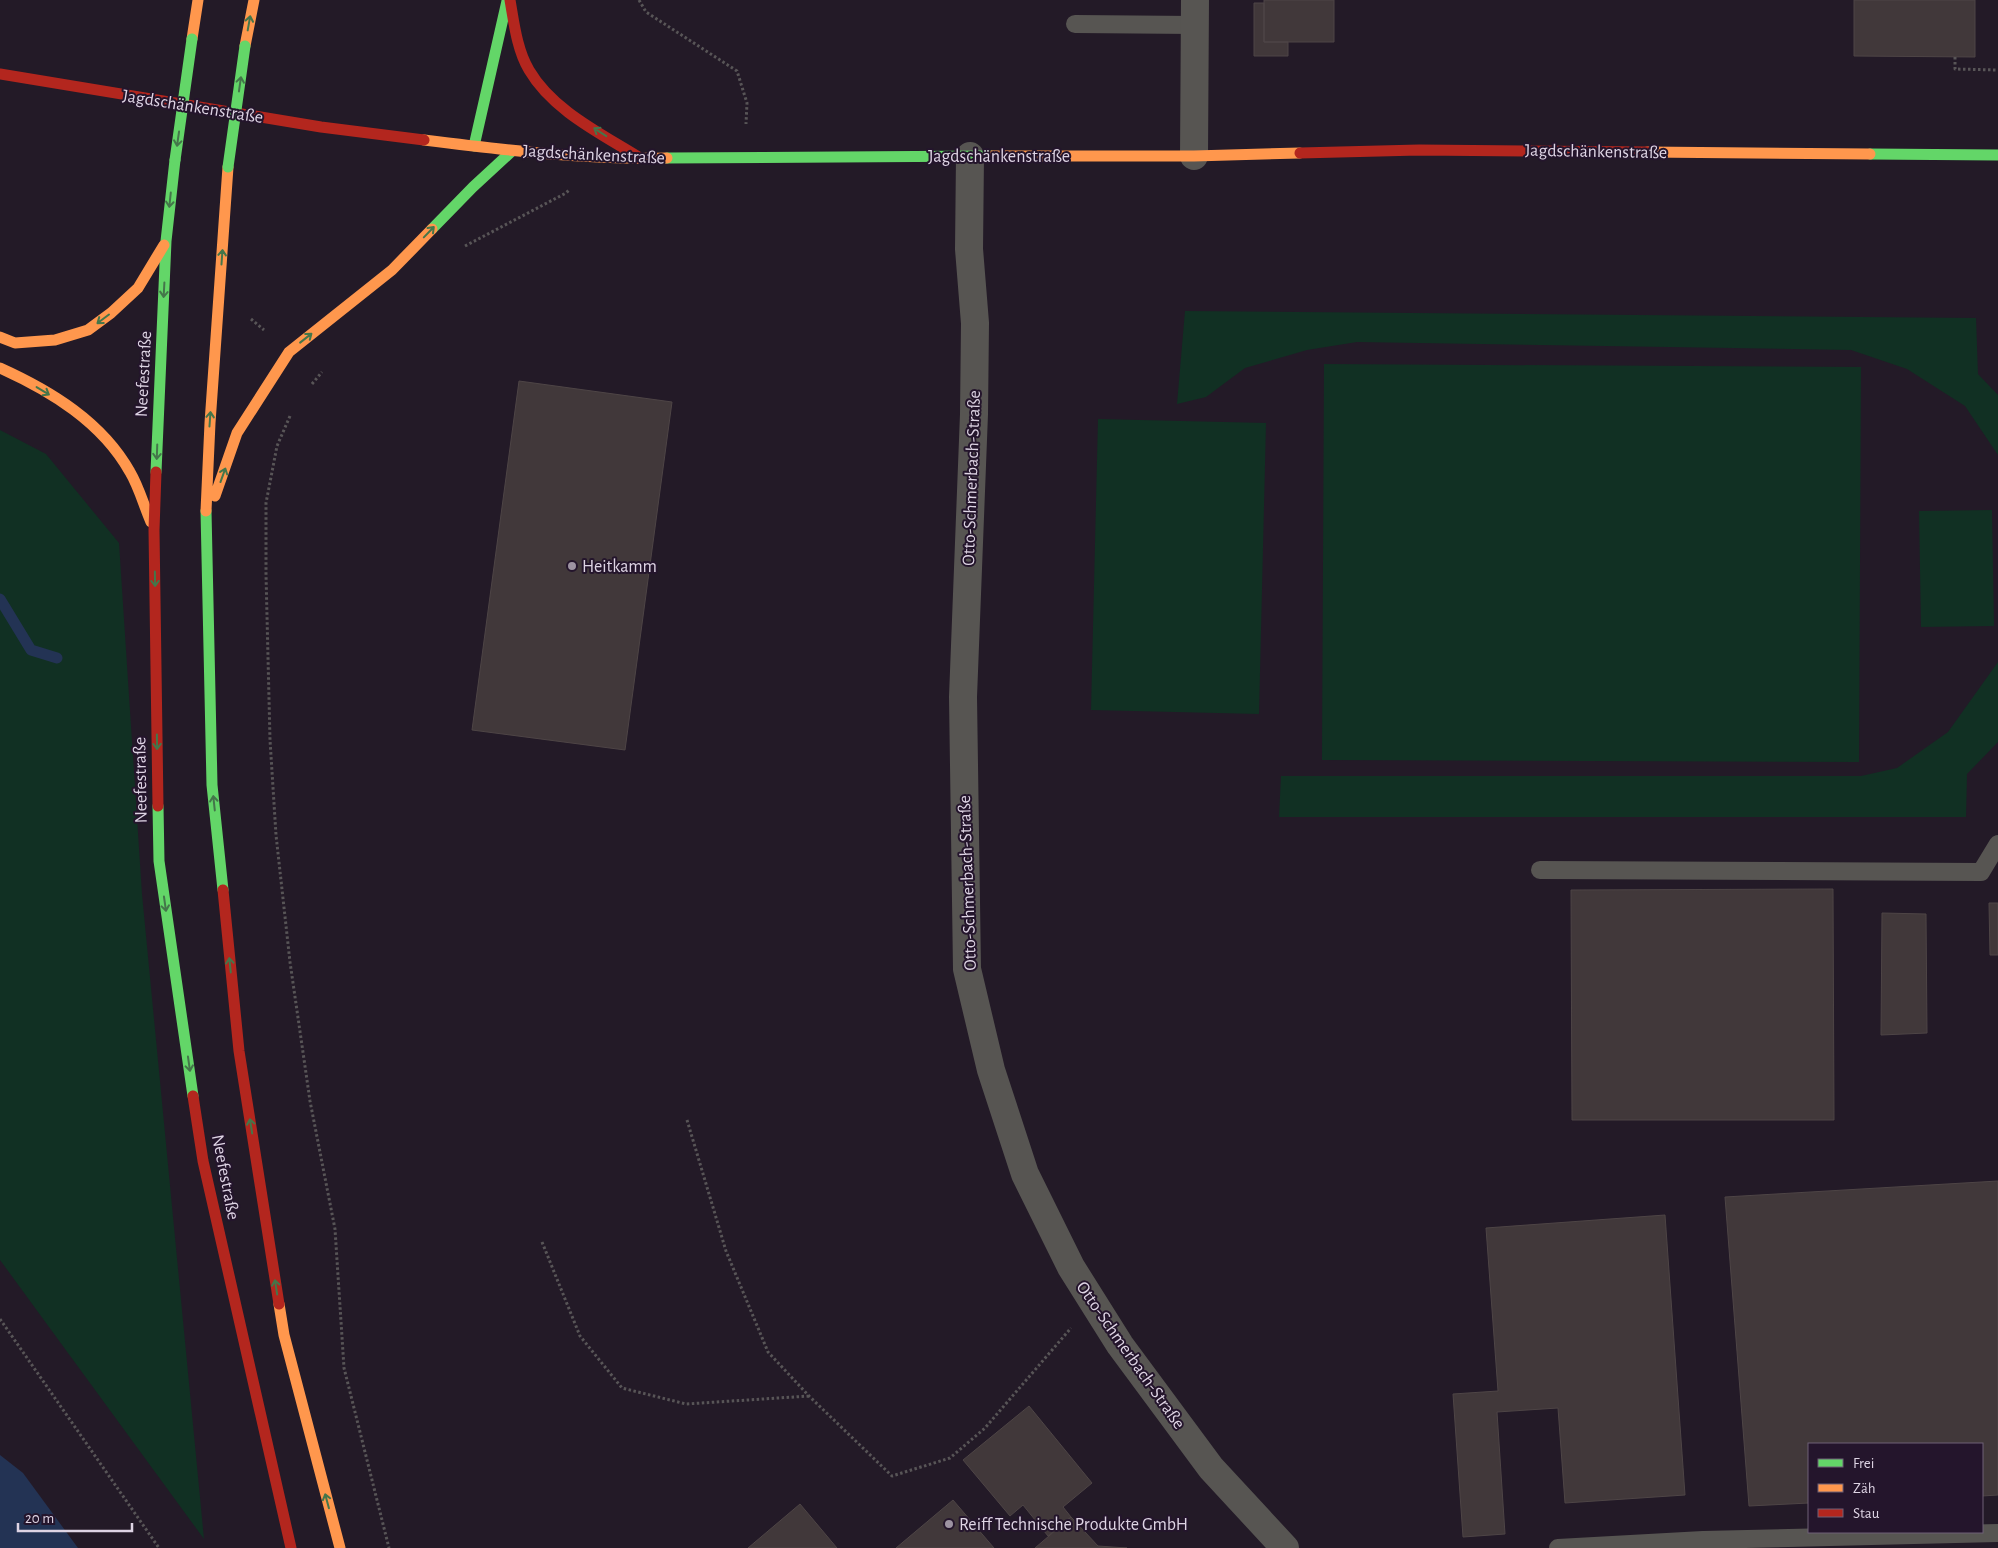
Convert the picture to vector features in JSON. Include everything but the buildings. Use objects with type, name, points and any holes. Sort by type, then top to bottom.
[{"type":"main road","name":"Neefestraße","points":[[198,0],[175,160],[166,241],[154,530],[159,861],[204,1161],[291,1548]]},
{"type":"main road","name":"Neefestraße","points":[[254,0],[245,46],[228,167],[210,423],[206,520],[212,785],[238,1051],[284,1335],[340,1548]]},
{"type":"main road","points":[[474,146],[508,0]]},
{"type":"main road","points":[[508,0],[529,70],[544,90],[572,114],[641,159]]},
{"type":"main road","name":"Jagdschänkenstraße","points":[[0,74],[321,127],[512,150],[641,159],[745,156],[1194,156],[1419,150],[1998,155]]},
{"type":"main road","points":[[206,520],[237,433],[289,352],[392,270],[512,150]]},
{"type":"main road","points":[[0,337],[15,343],[55,340],[88,330],[111,313],[138,288],[166,241]]},
{"type":"main road","points":[[0,368],[24,380],[80,414],[110,441],[131,472],[154,530]]},
{"type":"street","points":[[1194,156],[1195,12]]},
{"type":"street","name":"Otto-Schmerbach-Straße","points":[[970,156],[969,248],[975,323],[974,414],[963,697],[967,969],[991,1070],[1025,1174],[1071,1267],[1120,1345],[1212,1468],[1285,1548]]},
{"type":"lane","points":[[1075,24],[1195,12]]},
{"type":"lane","points":[[1540,870],[1981,872],[1998,844]]},
{"type":"lane","points":[[1558,1548],[1703,1540],[1998,1533]]},
{"type":"path","points":[[639,0],[646,12],[737,71],[747,103],[745,156]]},
{"type":"path","points":[[1955,57],[1955,69],[1998,70]]},
{"type":"path","points":[[459,250],[566,193],[604,156]]},
{"type":"path","points":[[310,386],[329,365]]},
{"type":"path","points":[[292,414],[277,446],[266,502],[270,740],[276,835],[290,962],[310,1101],[335,1229],[344,1368],[388,1548]]},
{"type":"path","points":[[687,1120],[726,1251],[768,1352],[809,1396],[892,1476],[950,1458],[985,1428],[1069,1331],[1088,1296]]},
{"type":"path","points":[[542,1242],[580,1336],[622,1388],[686,1404],[809,1396]]},
{"type":"path","points":[[0,1319],[159,1548]]},
{"type":"green space","points":[[1185,311],[1976,318],[1978,374],[1998,395],[1998,455],[1965,406],[1907,369],[1851,350],[1357,342],[1307,350],[1245,368],[1206,397],[1177,404]]},
{"type":"green space","points":[[1324,364],[1861,367],[1859,762],[1322,760]]},
{"type":"green space","points":[[1098,419],[1266,423],[1259,714],[1091,710]]},
{"type":"green space","points":[[0,430],[46,454],[119,543],[142,894],[204,1539],[0,1260]]},
{"type":"green space","points":[[1992,510],[1994,626],[1921,627],[1919,511]]},
{"type":"green space","points":[[1998,662],[1998,742],[1967,774],[1966,817],[1279,817],[1281,776],[1861,776],[1897,768],[1948,732]]},
{"type":"water","points":[[0,1455],[23,1473],[78,1548],[0,1548]]},
{"type":"waterway","points":[[0,599],[31,650],[57,658]]},
{"type":"traffic: fast","points":[[474,146],[507,1]]},
{"type":"traffic: fast","points":[[175,160],[192,39]]},
{"type":"traffic: fast","points":[[228,167],[245,46]]},
{"type":"traffic: fast","points":[[432,229],[512,151]]},
{"type":"traffic: fast","points":[[1870,154],[1998,155]]},
{"type":"traffic: fast","points":[[667,158],[991,156]]},
{"type":"traffic: fast","points":[[156,472],[166,241],[175,160]]},
{"type":"traffic: fast","points":[[206,511],[212,785],[223,890]]},
{"type":"traffic: fast","points":[[158,806],[159,861],[193,1096]]},
{"type":"traffic: slow","points":[[192,39],[198,0]]},
{"type":"traffic: slow","points":[[245,46],[254,0]]},
{"type":"traffic: slow","points":[[424,140],[576,156],[667,158]]},
{"type":"traffic: slow","points":[[1647,152],[1870,154]]},
{"type":"traffic: slow","points":[[991,156],[1194,156],[1300,153]]},
{"type":"traffic: slow","points":[[206,511],[210,423],[228,167]]},
{"type":"traffic: slow","points":[[215,496],[237,433],[289,352],[392,270],[432,229]]},
{"type":"traffic: slow","points":[[0,337],[15,343],[55,340],[88,330],[111,313],[138,288],[164,245]]},
{"type":"traffic: slow","points":[[0,368],[56,398],[90,423],[105,438],[133,478],[151,522]]},
{"type":"traffic: slow","points":[[279,1304],[284,1335],[340,1548]]},
{"type":"traffic: jam","points":[[510,0],[516,36],[522,54],[529,70],[539,85],[565,110],[640,158]]},
{"type":"traffic: jam","points":[[0,74],[321,127],[424,140]]},
{"type":"traffic: jam","points":[[1300,153],[1419,150],[1647,152]]},
{"type":"traffic: jam","points":[[156,472],[154,530],[158,806]]},
{"type":"traffic: jam","points":[[223,890],[239,1051],[279,1304]]},
{"type":"traffic: jam","points":[[193,1096],[203,1161],[291,1548]]},
{"type":"place","name":"Heitkamm","points":[[572,566]]},
{"type":"place","name":"Reiff Technische Produkte GmbH","points":[[949,1524]]}]
